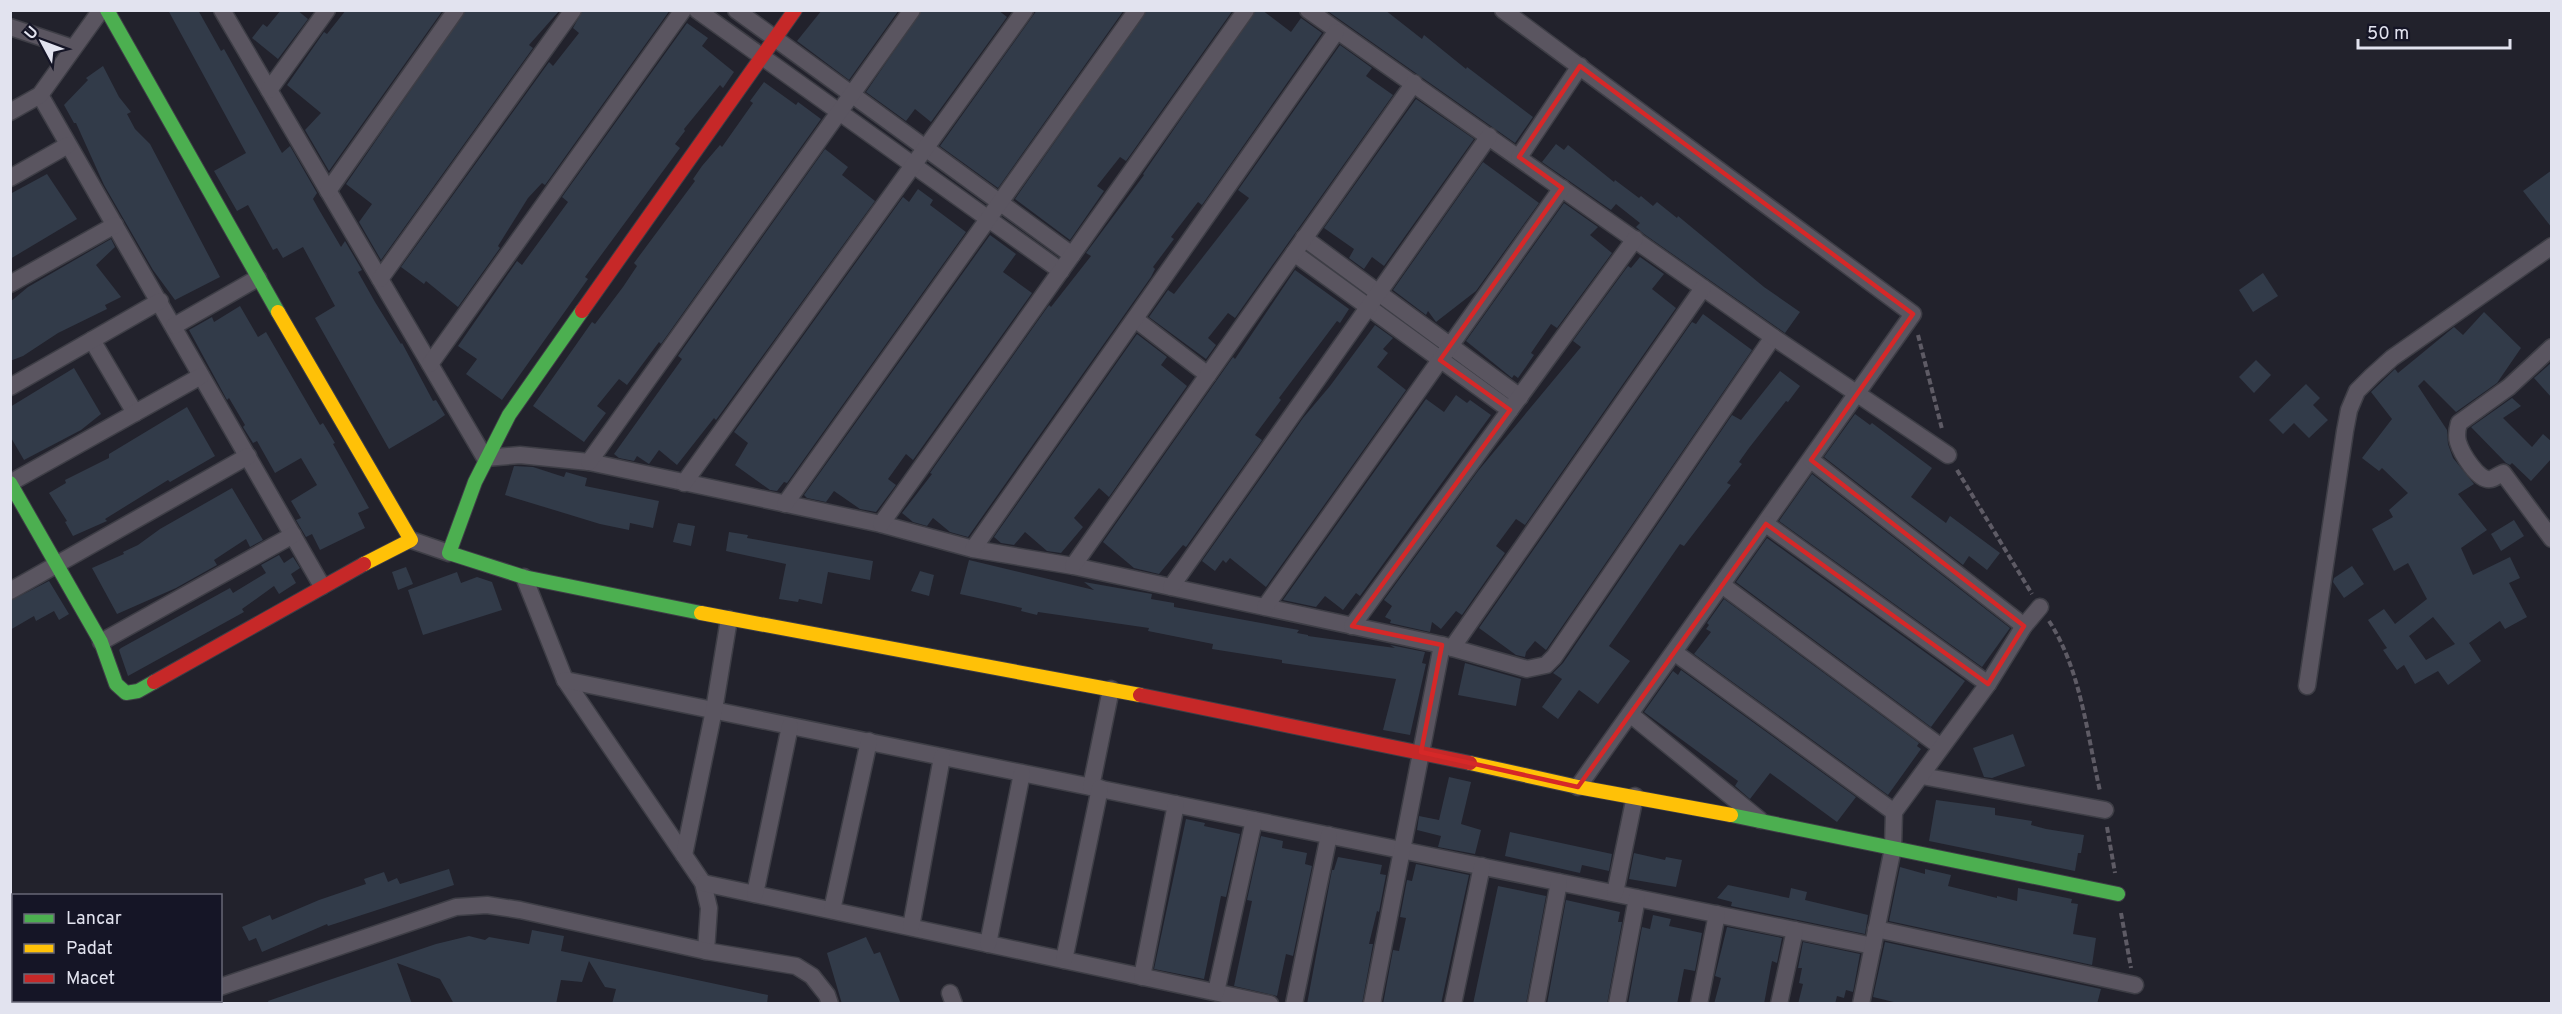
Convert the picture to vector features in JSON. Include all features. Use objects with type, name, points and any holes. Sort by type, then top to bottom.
[{"type":"street","points":[[10,112],[40,95],[101,10]]},
{"type":"street","points":[[107,10],[258,278],[411,540],[524,577],[729,620],[1111,689],[1421,752],[1578,788],[1635,796],[2118,894]]},
{"type":"street","points":[[222,10],[485,458]]},
{"type":"street","points":[[269,90],[327,10]]},
{"type":"street","points":[[328,191],[456,10]]},
{"type":"street","points":[[380,279],[573,10]]},
{"type":"street","points":[[430,364],[683,10]]},
{"type":"street","points":[[697,10],[1061,272]]},
{"type":"street","points":[[736,10],[1072,255]]},
{"type":"street","points":[[448,553],[462,512],[485,458],[509,415],[795,10]]},
{"type":"street","points":[[589,462],[912,10]]},
{"type":"street","points":[[684,483],[1025,10]]},
{"type":"street","points":[[785,504],[1137,10]]},
{"type":"street","points":[[881,524],[1246,10]]},
{"type":"street","points":[[1308,10],[1336,33],[1414,83],[1773,337],[1948,455]]},
{"type":"street","points":[[1503,10],[1913,314],[1578,788]]},
{"type":"street","points":[[10,27],[73,48]]},
{"type":"street","points":[[973,549],[1336,33]]},
{"type":"street","points":[[1519,157],[1580,66]]},
{"type":"street","points":[[1073,566],[1414,83]]},
{"type":"street","points":[[40,95],[322,586]]},
{"type":"street","points":[[1171,587],[1489,136]]},
{"type":"street","points":[[10,178],[68,145]]},
{"type":"street","points":[[1264,608],[1562,188]]},
{"type":"street","points":[[10,284],[115,225]]},
{"type":"street","points":[[1304,238],[1450,346],[1515,404]]},
{"type":"street","points":[[1352,626],[1635,239]]},
{"type":"street","points":[[2307,686],[2345,431],[2349,410],[2357,391],[2392,358],[2552,246]]},
{"type":"street","points":[[1294,253],[1440,360],[1515,404]]},
{"type":"street","points":[[174,326],[258,278]]},
{"type":"street","points":[[1372,1004],[1421,752],[1447,647],[1703,288]]},
{"type":"street","points":[[10,387],[160,302]]},
{"type":"street","points":[[1135,319],[1208,375]]},
{"type":"street","points":[[485,458],[520,454],[589,462],[881,524],[973,549],[1073,566],[1352,626],[1447,647],[1527,669],[1546,665],[1554,657],[1773,337]]},
{"type":"street","points":[[92,340],[135,413]]},
{"type":"street","points":[[2552,347],[2509,387],[2458,423],[2457,432],[2459,444],[2475,472],[2490,479],[2503,472],[2552,539]]},
{"type":"street","points":[[201,376],[11,483],[101,642],[116,684],[126,693],[138,691],[322,586],[411,540]]},
{"type":"street","points":[[10,591],[248,456]]},
{"type":"street","points":[[1811,460],[2024,626]]},
{"type":"street","points":[[1766,524],[1988,684]]},
{"type":"street","points":[[101,642],[293,535]]},
{"type":"street","points":[[524,577],[565,680],[703,883],[709,908],[706,951]]},
{"type":"street","points":[[1722,585],[1941,747]]},
{"type":"street","points":[[1861,1004],[1893,848],[1894,812],[1988,684],[2024,626],[2040,607]]},
{"type":"street","points":[[684,855],[714,710],[729,620]]},
{"type":"street","points":[[1674,652],[1894,812]]},
{"type":"street","points":[[565,680],[1873,946]]},
{"type":"street","points":[[1064,960],[1096,788],[1111,689]]},
{"type":"street","points":[[1630,714],[1762,821]]},
{"type":"street","points":[[755,894],[790,726]]},
{"type":"street","points":[[832,910],[868,741]]},
{"type":"street","points":[[911,927],[942,757]]},
{"type":"street","points":[[988,944],[1022,773]]},
{"type":"street","points":[[1922,776],[2104,810]]},
{"type":"street","points":[[1615,893],[1635,796]]},
{"type":"street","points":[[1142,976],[1176,804]]},
{"type":"street","points":[[1216,992],[1254,820]]},
{"type":"street","points":[[1294,1004],[1329,835]]},
{"type":"street","points":[[1453,1004],[1482,866]]},
{"type":"street","points":[[1536,1004],[1558,882]]},
{"type":"street","points":[[703,883],[1270,1004]]},
{"type":"street","points":[[1617,1004],[1637,898]]},
{"type":"street","points":[[222,986],[456,907],[487,906],[520,910],[706,951],[796,966],[812,976],[827,995],[830,1004]]},
{"type":"street","points":[[1698,1004],[1717,914]]},
{"type":"street","points":[[1876,929],[2135,986]]},
{"type":"street","points":[[1779,1004],[1795,930]]},
{"type":"path","points":[[1913,314],[1948,455],[2063,643],[2074,677],[2104,810],[2135,986]]},
{"type":"highlighted area","points":[[1580,66],[1913,314],[1811,460],[2024,626],[1988,684],[1766,524],[1578,787],[1421,752],[1442,645],[1352,626],[1510,410],[1440,360],[1562,188],[1519,157]]},
{"type":"building","points":[[168,10],[198,10],[221,51],[224,49],[282,153],[290,146],[317,193],[313,199],[318,208],[341,247],[345,241],[362,270],[358,272],[375,302],[402,343],[433,401],[436,400],[445,415],[389,449],[315,318],[335,306],[303,247],[283,258],[277,248],[273,250],[248,205],[237,211],[214,171],[246,153]]},
{"type":"building","points":[[281,10],[297,10],[308,19],[278,59],[252,38],[263,24],[267,27]]},
{"type":"building","points":[[346,10],[443,10],[329,171],[305,130],[321,113],[287,85],[324,32],[327,34]]},
{"type":"building","points":[[466,10],[560,10],[529,45],[533,48],[381,260],[359,222],[372,204],[346,184]]},
{"type":"building","points":[[583,10],[670,10],[545,185],[542,183],[528,198],[498,246],[500,248],[458,307],[426,281],[424,284],[401,267],[549,62],[553,66],[579,33],[573,28]]},
{"type":"building","points":[[822,10],[899,10],[849,80],[797,41]]},
{"type":"building","points":[[922,10],[998,10],[1007,17],[931,122],[915,109],[906,121],[866,92]]},
{"type":"building","points":[[1037,10],[1124,10],[998,188],[940,146]]},
{"type":"building","points":[[1147,10],[1233,10],[1126,161],[1120,157],[1097,186],[1104,191],[1070,240],[1015,199]]},
{"type":"building","points":[[1256,10],[1262,10],[1291,32],[1301,18],[1322,33],[1202,205],[1198,202],[1171,237],[1174,239],[1153,267],[1155,269],[1151,277],[968,537],[950,532],[933,518],[927,526],[913,522],[902,513],[932,474],[930,473],[1049,305],[1051,307],[1091,256],[1086,253],[1144,175]]},
{"type":"building","points":[[1330,10],[1385,10],[1422,39],[1424,35],[1466,69],[1467,67],[1533,117],[1515,143],[1329,12]]},
{"type":"building","points":[[687,23],[708,38],[702,46],[734,72],[723,88],[720,85],[684,129],[685,131],[675,144],[680,148],[585,277],[588,279],[502,400],[466,374],[477,359],[458,346],[517,261],[522,265],[568,202],[562,197]]},
{"type":"building","points":[[1340,45],[1372,68],[1366,76],[1393,95],[1235,318],[1228,313],[1208,338],[1216,345],[1206,359],[1149,317],[1168,290],[1174,294],[1249,198],[1238,190]]},
{"type":"building","points":[[103,66],[119,97],[131,112],[127,114],[135,129],[150,144],[220,277],[175,300],[153,270],[104,185],[76,123],[64,105],[88,80],[86,78]]},
{"type":"building","points":[[764,82],[796,105],[798,102],[821,119],[661,344],[659,342],[627,385],[619,379],[597,406],[606,413],[584,442],[533,406],[592,322],[595,324],[623,287],[637,266],[634,263],[695,181],[693,179],[702,166],[720,145],[722,147],[753,103],[750,101]]},
{"type":"building","points":[[1416,99],[1474,139],[1384,266],[1372,257],[1364,269],[1349,258],[1354,249],[1324,228]]},
{"type":"building","points":[[1556,144],[1564,150],[1568,145],[1614,182],[1615,180],[1653,206],[1657,202],[1677,218],[1678,216],[1764,287],[1800,312],[1785,333],[1644,234],[1636,227],[1640,223],[1616,204],[1611,210],[1542,162]]},
{"type":"building","points":[[825,149],[848,167],[842,175],[875,201],[716,420],[714,418],[677,465],[659,450],[649,464],[637,456],[634,461],[619,458],[614,454],[682,359],[678,356]]},
{"type":"building","points":[[1483,162],[1539,203],[1476,291],[1436,322],[1428,311],[1426,315],[1393,290]]},
{"type":"building","points":[[2552,170],[2552,228],[2523,191]]},
{"type":"building","points":[[47,174],[77,219],[10,259],[10,194]]},
{"type":"building","points":[[918,189],[933,200],[930,205],[966,232],[787,483],[784,482],[777,491],[770,490],[735,465],[748,443],[734,432],[903,197],[909,202]]},
{"type":"building","points":[[1564,203],[1598,227],[1590,235],[1612,253],[1557,328],[1551,324],[1531,353],[1534,355],[1518,378],[1514,375],[1512,378],[1466,341]]},
{"type":"building","points":[[990,235],[1016,254],[1003,272],[1032,293],[913,460],[906,454],[888,479],[896,485],[876,512],[860,509],[834,491],[826,502],[807,498],[804,495]]},
{"type":"building","points":[[111,239],[115,247],[96,265],[121,297],[105,305],[107,309],[58,333],[23,356],[10,361],[10,302],[28,287]]},
{"type":"building","points":[[1640,257],[1664,274],[1652,289],[1676,308],[1525,525],[1516,519],[1496,546],[1505,553],[1462,615],[1456,611],[1441,629],[1432,622],[1430,632],[1390,623],[1391,620],[1385,617],[1392,606],[1384,600],[1478,471],[1581,347],[1573,341],[1628,266],[1631,268]]},
{"type":"building","points":[[1295,270],[1349,309],[1340,323],[1337,321],[1279,398],[1281,400],[1255,435],[1262,440],[1186,547],[1183,545],[1159,574],[1134,568],[1103,542],[1233,357],[1235,359]]},
{"type":"building","points":[[2263,273],[2278,296],[2253,312],[2239,290]]},
{"type":"building","points":[[240,306],[258,337],[266,332],[320,425],[323,423],[335,443],[333,444],[369,508],[358,513],[365,528],[320,550],[312,534],[306,537],[296,520],[301,518],[291,501],[317,485],[301,458],[275,473],[257,441],[253,443],[243,427],[245,425],[229,398],[227,400],[189,330],[212,317],[214,322]]},
{"type":"building","points":[[2484,312],[2521,348],[2497,383],[2456,412],[2424,380],[2418,386],[2447,430],[2448,444],[2453,458],[2474,484],[2458,494],[2487,530],[2461,548],[2473,575],[2510,557],[2520,578],[2509,583],[2527,617],[2505,629],[2500,621],[2469,643],[2481,661],[2448,685],[2438,671],[2415,684],[2404,665],[2397,670],[2383,650],[2387,648],[2368,620],[2384,609],[2395,624],[2427,599],[2408,563],[2394,571],[2372,529],[2393,517],[2389,510],[2408,493],[2382,468],[2379,471],[2362,458],[2392,419],[2371,392],[2395,369],[2398,373],[2454,327],[2463,335]],"holes":[[[2433,617],[2455,644],[2426,660],[2409,636]]]},
{"type":"building","points":[[1703,314],[1752,350],[1546,650],[1535,641],[1526,652],[1525,657],[1516,655],[1479,628],[1692,322],[1696,324]]},
{"type":"building","points":[[1375,325],[1393,338],[1383,349],[1388,353],[1377,367],[1406,390],[1266,587],[1230,558],[1226,563],[1223,560],[1215,571],[1202,561],[1303,418]]},
{"type":"building","points":[[1137,334],[1167,357],[1161,365],[1187,386],[1109,497],[1099,488],[1074,518],[1083,527],[1061,553],[1047,551],[1025,532],[1014,545],[1001,543],[994,537]]},
{"type":"building","points":[[2256,360],[2271,375],[2254,393],[2239,377]]},
{"type":"building","points":[[2552,362],[2552,398],[2534,378]]},
{"type":"building","points":[[74,368],[101,414],[81,430],[24,460],[10,436],[10,407]]},
{"type":"building","points":[[1780,371],[1800,386],[1749,448],[1739,462],[1742,464],[1727,483],[1731,485],[1684,546],[1680,544],[1609,646],[1630,661],[1598,704],[1579,690],[1558,719],[1542,707],[1562,679],[1553,673],[1563,663],[1732,415],[1741,420]]},
{"type":"building","points":[[2306,384],[2320,398],[2313,405],[2328,420],[2309,438],[2294,423],[2283,434],[2269,420]]},
{"type":"building","points":[[1456,395],[1467,403],[1470,400],[1491,415],[1360,596],[1356,593],[1343,610],[1325,596],[1316,607],[1283,600],[1426,399],[1444,412]]},
{"type":"building","points":[[2512,398],[2521,406],[2503,418],[2532,447],[2543,434],[2552,442],[2552,458],[2531,481],[2512,463],[2510,465],[2506,463],[2471,427]]},
{"type":"building","points":[[187,407],[215,456],[170,482],[168,480],[105,519],[107,521],[73,536],[65,522],[67,521],[49,493],[66,483],[65,480],[109,458],[109,454]]},
{"type":"building","points":[[1855,414],[1870,425],[1872,423],[1932,468],[1911,497],[1946,523],[1950,516],[2000,553],[1987,570],[1969,556],[1963,565],[1824,457]]},
{"type":"building","points":[[514,466],[533,467],[564,477],[566,472],[587,478],[585,486],[659,501],[653,528],[630,523],[629,530],[600,524],[505,495]]},
{"type":"building","points":[[1812,474],[2010,628],[1982,667],[1779,521]]},
{"type":"building","points":[[232,488],[263,540],[250,547],[246,539],[214,560],[217,565],[176,588],[117,614],[92,568],[124,554],[123,552],[138,545],[160,529]]},
{"type":"building","points":[[2514,520],[2524,536],[2501,551],[2491,534]]},
{"type":"building","points":[[678,523],[695,526],[691,546],[673,542]]},
{"type":"building","points":[[729,532],[748,535],[747,538],[873,561],[870,580],[828,572],[822,604],[799,599],[798,602],[779,599],[786,564],[726,551]]},
{"type":"building","points":[[1767,538],[1965,681],[1931,727],[1736,582]]},
{"type":"building","points":[[279,555],[284,563],[293,557],[300,568],[291,574],[296,583],[279,594],[274,586],[242,609],[244,612],[128,676],[119,650],[121,648],[230,588],[233,593],[266,573],[261,565]]},
{"type":"building","points":[[969,560],[1094,590],[1084,582],[1152,594],[1151,599],[1174,603],[1174,607],[1299,630],[1297,633],[1308,636],[1395,648],[1390,645],[1425,652],[1422,663],[1426,664],[1410,735],[1383,730],[1396,679],[1282,663],[1282,660],[1212,649],[1213,644],[1148,631],[1149,628],[1038,612],[1037,615],[1021,611],[1022,608],[960,594]]},
{"type":"building","points":[[2352,566],[2364,584],[2344,598],[2333,582],[2334,578]]},
{"type":"building","points":[[406,567],[413,584],[398,590],[392,572]]},
{"type":"building","points":[[920,571],[934,575],[929,596],[911,591]]},
{"type":"building","points":[[457,572],[461,583],[477,577],[492,582],[502,610],[423,635],[408,590]]},
{"type":"building","points":[[49,581],[69,614],[59,620],[54,611],[36,621],[34,616],[10,630],[10,601]]},
{"type":"building","points":[[1724,599],[1919,743],[1917,746],[1921,749],[1888,795],[1694,654],[1711,632],[1706,629],[1709,625],[1707,623]]},
{"type":"building","points":[[1465,663],[1521,679],[1516,706],[1458,695]]},
{"type":"building","points":[[1681,670],[1856,797],[1837,822],[1770,773],[1750,799],[1735,786],[1738,781],[1644,712],[1673,671],[1678,675]]},
{"type":"building","points":[[2013,734],[2025,766],[1992,778],[1984,777],[1973,748]]},
{"type":"building","points":[[1449,777],[1471,782],[1461,824],[1481,830],[1475,854],[1438,847],[1441,836],[1417,830],[1419,816],[1439,820]]},
{"type":"building","points":[[1936,800],[1995,808],[1995,815],[2032,821],[2031,825],[2046,829],[2084,835],[2075,871],[1929,841]]},
{"type":"building","points":[[1186,819],[1205,823],[1204,826],[1240,834],[1226,897],[1221,896],[1204,979],[1154,969]]},
{"type":"building","points":[[1510,832],[1612,854],[1609,871],[1582,865],[1580,873],[1505,856]]},
{"type":"building","points":[[1261,836],[1283,841],[1282,848],[1307,853],[1305,864],[1312,866],[1293,956],[1286,954],[1277,996],[1234,986],[1252,901],[1247,900]]},
{"type":"building","points":[[1634,853],[1665,860],[1666,857],[1682,860],[1676,887],[1629,879]]},
{"type":"building","points":[[1338,857],[1382,865],[1380,874],[1386,875],[1379,912],[1377,911],[1369,944],[1373,944],[1362,1004],[1307,1004],[1332,870],[1334,870]]},
{"type":"building","points":[[1416,864],[1469,875],[1441,1004],[1383,1004],[1393,950],[1399,951],[1406,918],[1400,917],[1407,880],[1412,881]]},
{"type":"building","points":[[1900,867],[1925,874],[1925,869],[1951,875],[1948,886],[1997,898],[1997,896],[2017,901],[2018,888],[2072,899],[2071,903],[2078,904],[2073,934],[2096,938],[2092,965],[1889,921]]},
{"type":"building","points":[[449,869],[454,885],[328,926],[327,924],[262,952],[256,938],[249,941],[242,927],[270,915],[272,920],[319,900],[366,884],[364,879],[384,872],[388,882],[397,878],[400,884]]},
{"type":"building","points":[[1728,885],[1789,898],[1791,888],[1807,892],[1805,900],[1868,915],[1865,934],[1731,906],[1732,902],[1717,898]]},
{"type":"building","points":[[1498,886],[1546,896],[1526,1004],[1473,1004]]},
{"type":"building","points":[[1566,900],[1620,912],[1618,922],[1622,922],[1607,1004],[1547,1004]]},
{"type":"building","points":[[1653,915],[1671,919],[1669,926],[1702,933],[1695,971],[1684,969],[1677,1004],[1628,1004],[1642,927],[1650,929]]},
{"type":"building","points":[[1727,927],[1782,938],[1777,963],[1772,961],[1764,1004],[1714,1004],[1721,978],[1715,976]]},
{"type":"building","points":[[532,930],[564,936],[561,951],[768,995],[767,1004],[612,1004],[616,989],[605,987],[589,961],[582,982],[561,980],[556,1004],[454,1004],[440,979],[397,963],[412,1004],[269,1004],[268,1001],[436,944],[469,936],[485,940],[489,937],[529,944]]},
{"type":"building","points":[[866,937],[874,954],[880,952],[901,1004],[842,1004],[827,953]]},
{"type":"building","points":[[1803,942],[1860,954],[1853,992],[1846,990],[1844,998],[1837,996],[1835,1004],[1798,1004],[1803,984],[1799,983],[1802,968],[1798,968]]},
{"type":"building","points":[[1885,942],[2101,989],[2097,1004],[1902,1004],[1873,997]]},
{"type":"traffic: fast","points":[[107,10],[278,312]]},
{"type":"traffic: fast","points":[[582,311],[509,415],[475,482],[449,553],[524,577],[701,613]]},
{"type":"traffic: fast","points":[[10,483],[101,642],[116,684],[126,693],[138,691],[154,682]]},
{"type":"traffic: fast","points":[[1731,815],[2118,894]]},
{"type":"traffic: slow","points":[[278,312],[411,540],[364,564]]},
{"type":"traffic: slow","points":[[701,613],[1140,695]]},
{"type":"traffic: slow","points":[[1470,763],[1578,787],[1731,815]]},
{"type":"traffic: jam","points":[[582,311],[795,10]]},
{"type":"traffic: jam","points":[[154,682],[364,564]]},
{"type":"traffic: jam","points":[[1140,695],[1470,763]]}]
